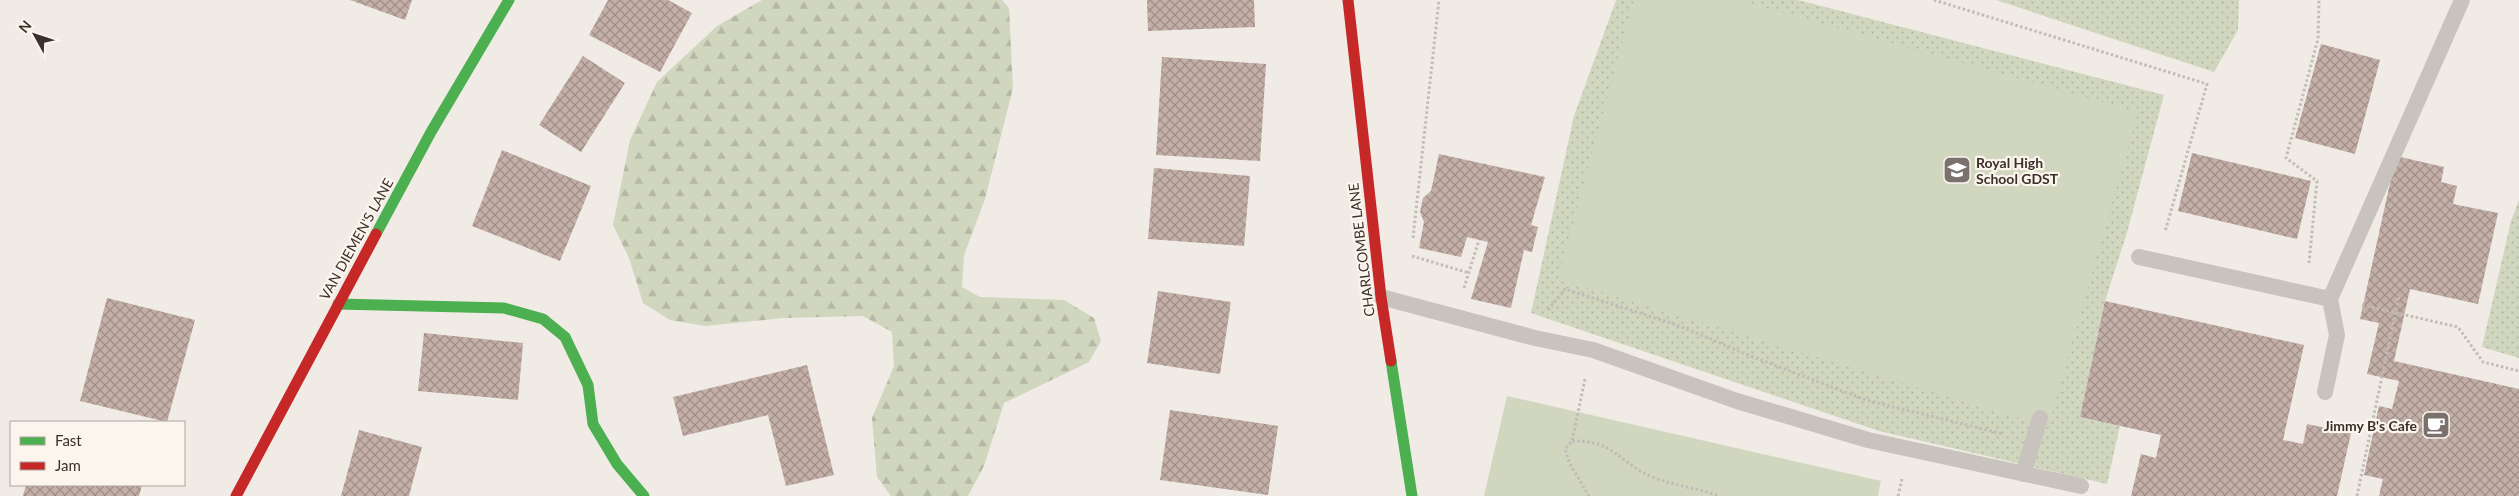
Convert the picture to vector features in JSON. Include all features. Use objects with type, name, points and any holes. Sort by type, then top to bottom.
[{"type":"street","name":"VAN DIEMEN'S LANE","points":[[236,496],[431,132],[509,0]]},
{"type":"street","name":"CHARLCOMBE LANE","points":[[1348,0],[1381,297],[1412,496]]},
{"type":"street","points":[[338,304],[504,308],[544,319],[565,337],[588,385],[593,424],[617,464],[644,496]]},
{"type":"lane","points":[[2325,392],[2337,335],[2330,299],[2462,0]]},
{"type":"lane","points":[[2139,257],[2330,299]]},
{"type":"lane","points":[[1381,297],[1456,318],[1593,350],[1737,401],[1868,440],[2081,486]]},
{"type":"lane","points":[[2023,474],[2040,418]]},
{"type":"path","points":[[1438,0],[1411,256],[1469,273]]},
{"type":"path","points":[[1934,0],[2207,84],[2157,262]]},
{"type":"path","points":[[2306,293],[2317,181],[2286,158],[2318,39],[2319,0]]},
{"type":"path","points":[[1456,318],[1478,240]]},
{"type":"path","points":[[1545,314],[1565,289],[1677,325],[1753,358],[1866,400],[1993,430],[2032,444]]},
{"type":"path","points":[[2357,496],[2399,295]]},
{"type":"path","points":[[2357,304],[2458,327],[2483,362],[2519,371]]},
{"type":"path","points":[[1587,370],[1572,441],[1565,449],[1570,464],[1589,496]]},
{"type":"path","points":[[1572,441],[1590,441],[1611,449],[1654,478],[1719,496]]},
{"type":"green space","points":[[762,0],[1002,0],[1009,8],[1013,88],[985,199],[964,255],[962,287],[980,297],[1064,300],[1094,318],[1101,341],[1089,362],[1004,403],[984,466],[968,496],[891,496],[877,477],[872,418],[894,366],[892,332],[863,316],[783,318],[705,326],[670,320],[643,303],[629,258],[613,225],[630,140],[657,82],[717,26]]},
{"type":"green space","points":[[1616,0],[1798,0],[2164,95],[2126,236],[2105,301],[2080,417],[2120,426],[2107,484],[1879,431],[1531,313],[1574,116]]},
{"type":"green space","points":[[1634,0],[1739,0],[2138,112],[2048,427],[1558,279]]},
{"type":"green space","points":[[1996,0],[2239,0],[2238,30],[2214,72]]},
{"type":"green space","points":[[2519,200],[2519,358],[2482,347],[2511,221]]},
{"type":"green space","points":[[1507,396],[1881,481],[1878,496],[1484,496]]},
{"type":"building","points":[[350,0],[412,0],[405,20]]},
{"type":"building","points":[[608,0],[668,0],[692,13],[660,72],[589,35]]},
{"type":"building","points":[[1147,0],[1254,0],[1255,27],[1148,31]]},
{"type":"building","points":[[2321,44],[2380,60],[2355,154],[2295,138]]},
{"type":"building","points":[[583,56],[625,83],[581,152],[539,125]]},
{"type":"building","points":[[1162,57],[1266,64],[1260,161],[1156,155]]},
{"type":"building","points":[[502,150],[591,186],[560,261],[472,226]]},
{"type":"building","points":[[2192,153],[2311,181],[2297,239],[2178,211]]},
{"type":"building","points":[[1439,154],[1545,177],[1531,225],[1538,227],[1532,252],[1524,250],[1511,308],[1471,299],[1488,242],[1467,237],[1461,257],[1419,248],[1424,222],[1420,212],[1423,198],[1431,191]]},
{"type":"building","points":[[2396,156],[2444,167],[2441,182],[2457,186],[2453,204],[2498,213],[2478,304],[2410,289],[2394,361],[2519,389],[2519,496],[2379,496],[2383,479],[2364,475],[2379,406],[2392,409],[2399,381],[2367,374],[2379,323],[2360,319]]},
{"type":"building","points":[[1154,168],[1250,176],[1244,246],[1148,239]]},
{"type":"building","points":[[1158,291],[1231,302],[1220,374],[1147,363]]},
{"type":"building","points":[[107,298],[195,320],[167,421],[80,401]]},
{"type":"building","points":[[2105,301],[2304,345],[2283,440],[2303,444],[2307,424],[2351,433],[2337,496],[2131,496],[2141,454],[2156,458],[2161,435],[2080,417]]},
{"type":"building","points":[[424,333],[523,343],[518,400],[418,391]]},
{"type":"building","points":[[807,365],[834,475],[786,486],[768,415],[683,436],[673,397]]},
{"type":"building","points":[[1170,410],[1278,426],[1268,495],[1160,480]]},
{"type":"building","points":[[359,430],[422,447],[409,496],[341,496]]},
{"type":"building","points":[[26,486],[142,486],[139,496],[23,496]]},
{"type":"traffic: fast","points":[[376,234],[431,132],[509,0]]},
{"type":"traffic: fast","points":[[338,304],[504,308],[543,319],[565,337],[588,385],[593,424],[617,464],[644,496]]},
{"type":"traffic: fast","points":[[1391,361],[1412,496]]},
{"type":"traffic: jam","points":[[1348,0],[1381,297],[1391,361]]},
{"type":"traffic: jam","points":[[236,496],[376,234]]},
{"type":"place","name":"Royal High School GDST","points":[[1957,170]]},
{"type":"place","name":"Jimmy B's Cafe","points":[[2436,425]]}]
